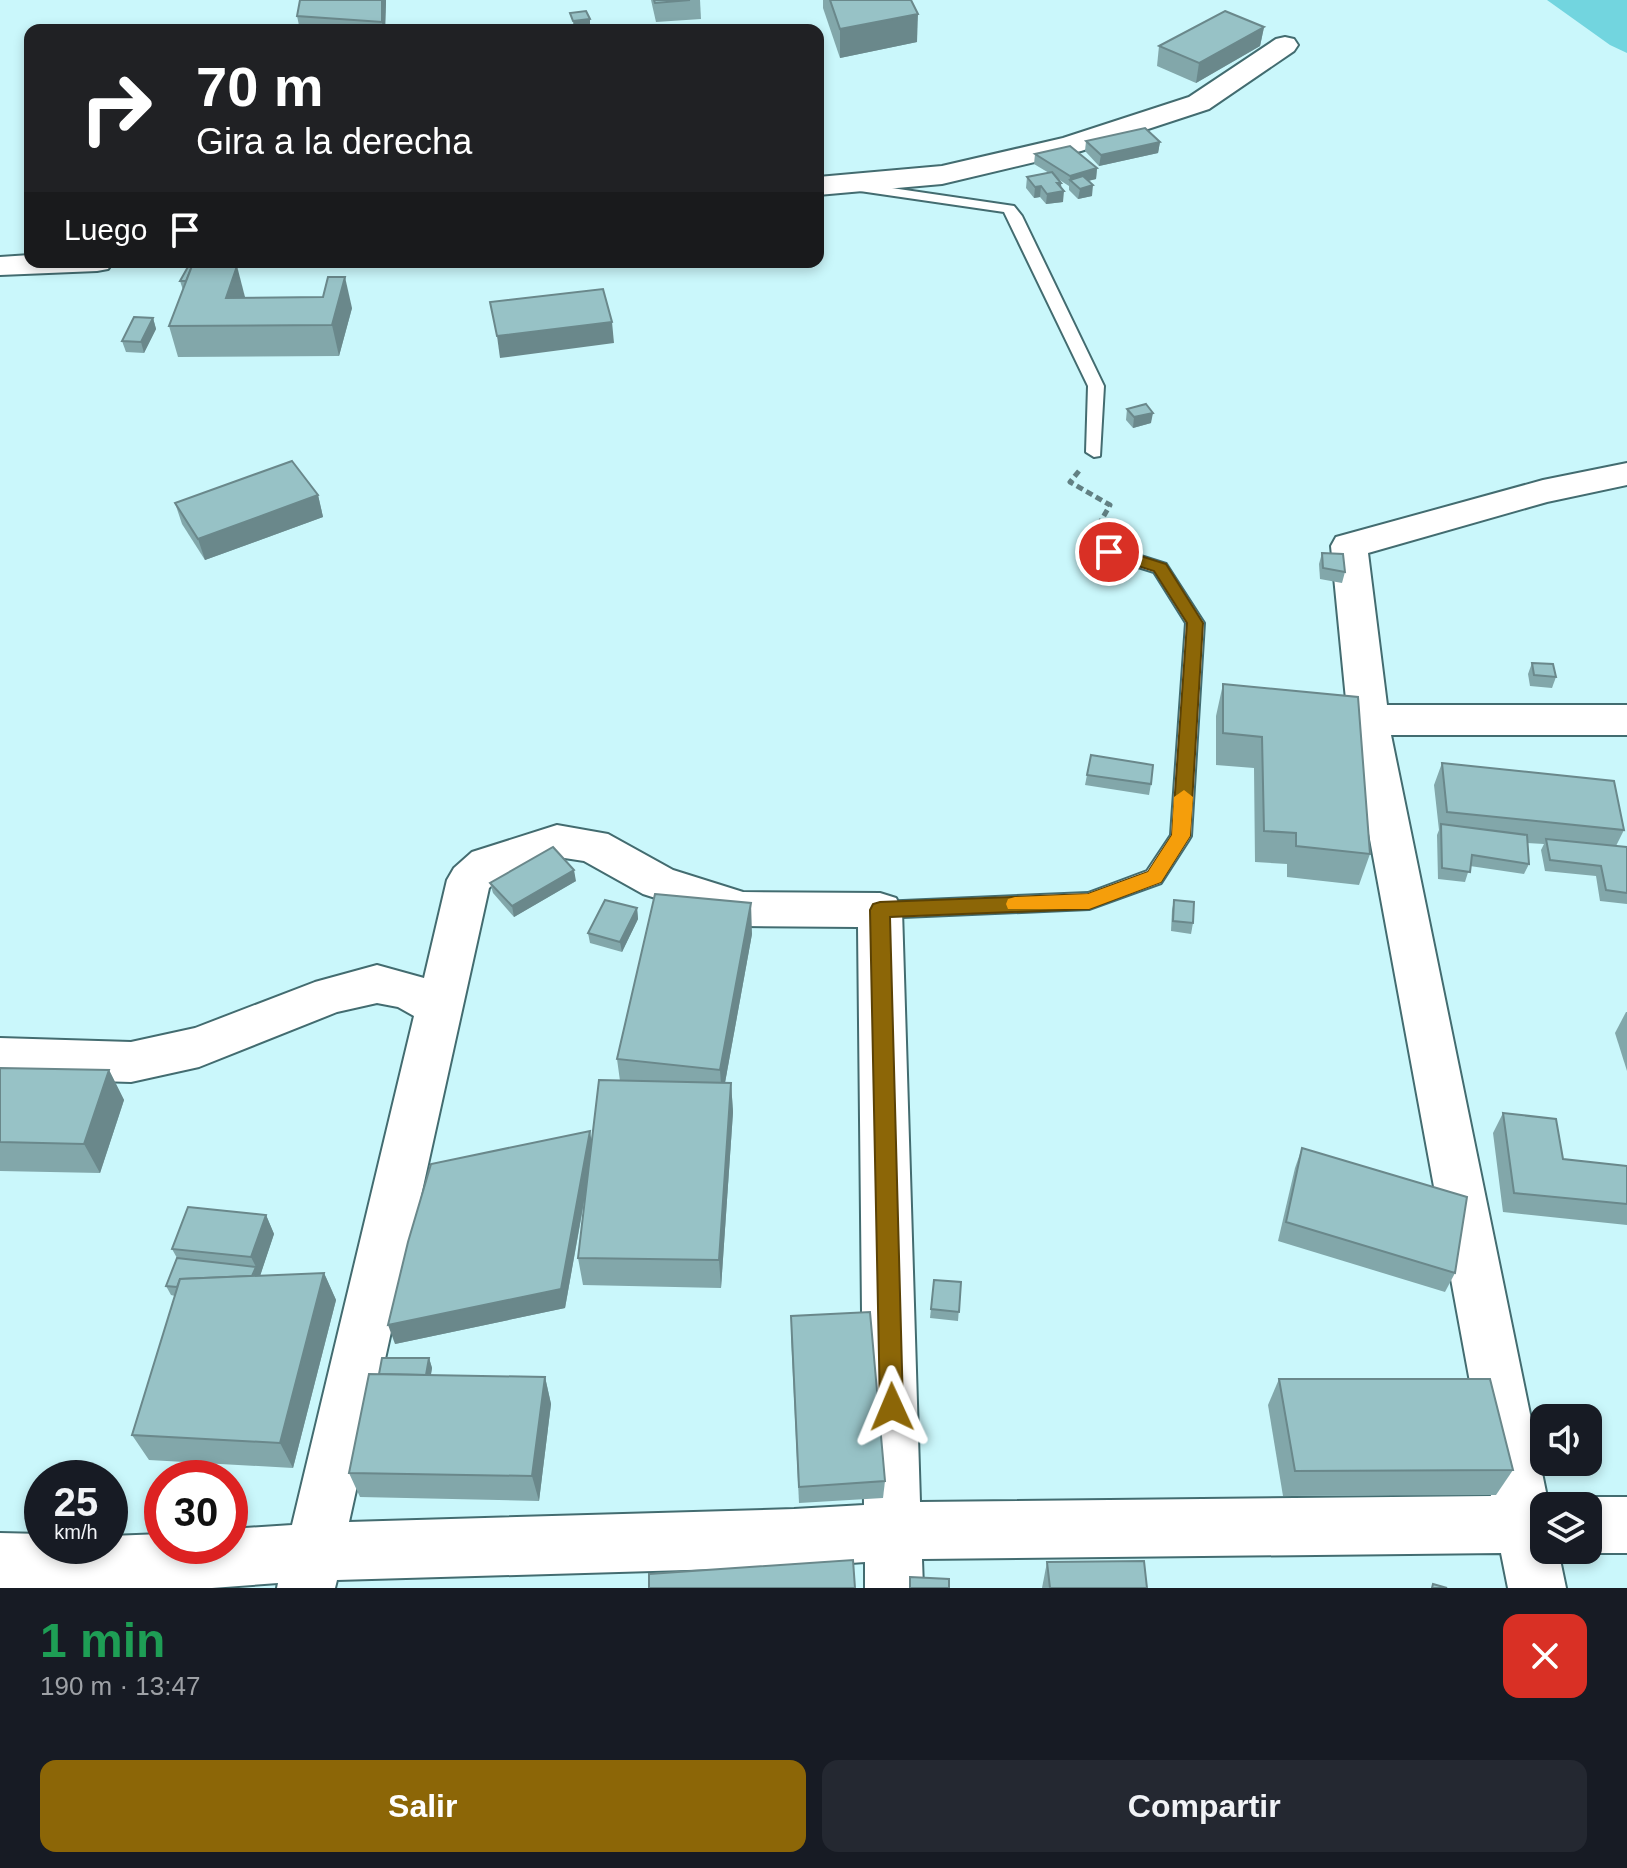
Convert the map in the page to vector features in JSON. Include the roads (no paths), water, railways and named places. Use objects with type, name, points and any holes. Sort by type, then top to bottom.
[{"type":"street","points":[[824,185],[942,175],[1071,145],[1199,103],[1285,45]]},
{"type":"street","points":[[0,266],[24,265]]},
{"type":"street","points":[[1530,1494],[1368,720],[1349,546],[1543,491],[1627,474]]},
{"type":"street","points":[[1368,720],[1627,720]]},
{"type":"street","points":[[310,1570],[469,880],[487,864],[557,841],[593,846],[658,882],[743,909],[880,910],[894,1588]]},
{"type":"street","points":[[0,1058],[131,1062],[199,1047],[331,995],[377,984],[408,991],[438,1006]]},
{"type":"street","points":[[0,1562],[310,1570],[894,1531],[1530,1523]]},
{"type":"street","points":[[1602,1525],[1627,1525]]},
{"type":"street","points":[[1537,1564],[1537,1588]]},
{"type":"lane","points":[[824,185],[1009,209],[1096,386],[1094,452]]},
{"type":"lane","points":[[880,910],[1089,901],[1154,877],[1181,836],[1195,623],[1160,568],[1109,552]]}]
